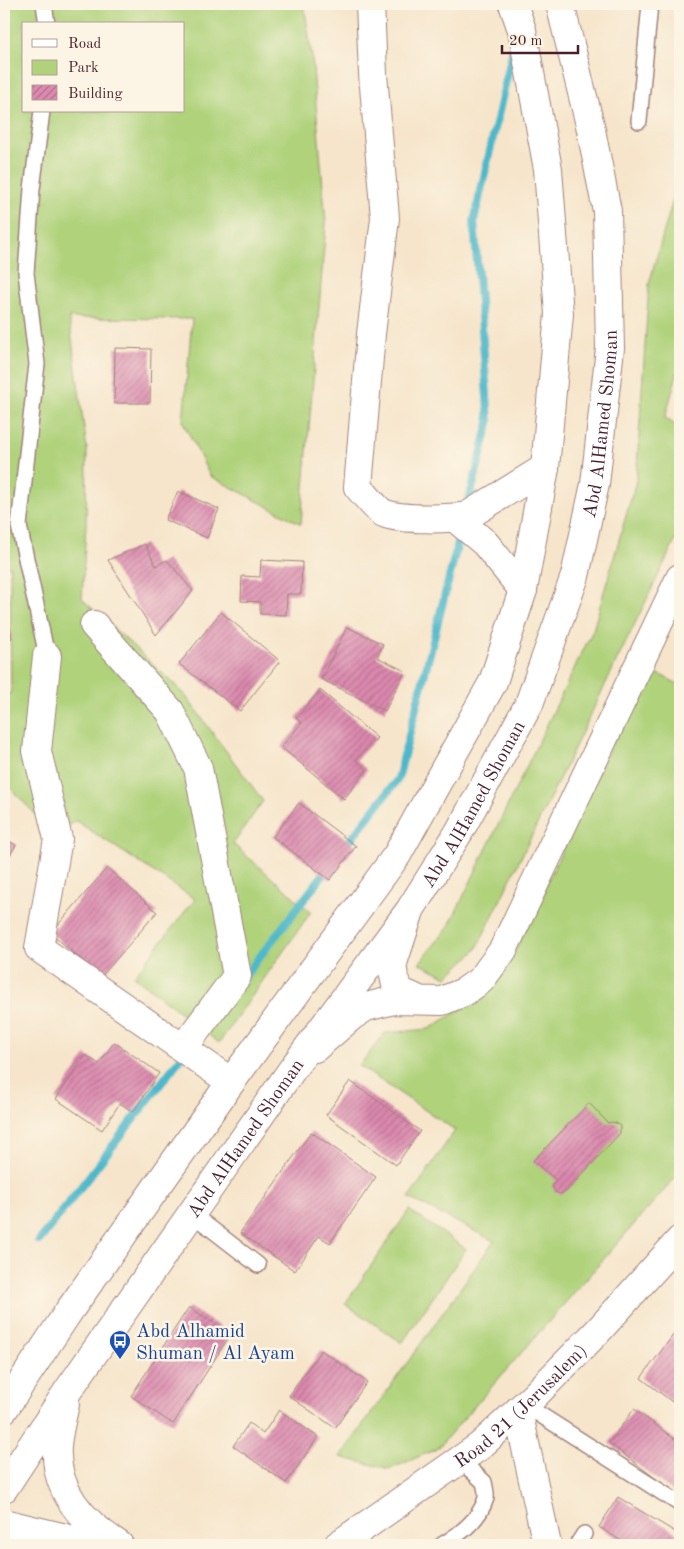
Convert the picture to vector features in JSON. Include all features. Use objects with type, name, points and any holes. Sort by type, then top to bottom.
[{"type":"main road","points":[[370,4],[373,74],[385,218],[371,334],[358,487],[384,514],[414,518],[455,518],[467,516],[545,468]]},
{"type":"main road","name":"Abd AlHamed Shoman","points":[[4,1409],[68,1311],[396,855],[493,682],[523,590],[545,468],[559,314],[548,169],[522,30],[514,4]]},
{"type":"main road","name":"Abd AlHamed Shoman","points":[[4,1488],[69,1389],[296,1064],[410,910],[459,832],[529,704],[577,567],[595,484],[610,348],[607,211],[590,125],[560,4]]},
{"type":"main road","points":[[568,4],[590,125]]},
{"type":"main road","points":[[455,518],[485,543],[523,590]]},
{"type":"main road","points":[[296,1064],[352,1016],[366,1007],[394,1000],[442,1001],[464,992],[481,980],[502,950],[680,578]]},
{"type":"main road","points":[[94,625],[170,711],[198,768],[237,976],[183,1048]]},
{"type":"main road","points":[[47,656],[37,751],[58,839],[39,948],[231,1082]]},
{"type":"main road","points":[[410,910],[392,966],[396,990],[419,1000]]},
{"type":"main road","name":"Road 21 (Jerusalem)","points":[[338,1545],[480,1446],[521,1408],[679,1245]]},
{"type":"main road","points":[[69,1389],[57,1447],[60,1482],[76,1508],[92,1525],[119,1545]]},
{"type":"main road","points":[[521,1408],[547,1545]]},
{"type":"main road","points":[[4,1524],[95,1545]]},
{"type":"lane","points":[[44,4],[47,22]]},
{"type":"lane","points":[[639,122],[650,4]]},
{"type":"lane","points":[[42,112],[32,189],[26,273],[38,364],[19,526],[47,656]]},
{"type":"lane","points":[[192,1214],[258,1265]]},
{"type":"lane","points":[[521,1408],[680,1504]]},
{"type":"lane","points":[[442,1545],[460,1534],[478,1513],[486,1497],[484,1482],[461,1461]]},
{"type":"green space","points":[[4,4],[304,4],[312,57],[326,223],[301,524],[210,476],[183,422],[192,319],[69,318],[87,449],[82,599],[181,690],[263,801],[233,844],[311,912],[219,1043],[134,976],[195,899],[76,821],[54,833],[4,782],[4,695],[11,693],[10,566],[4,566]]},
{"type":"green space","points":[[680,175],[680,363],[665,418],[680,428],[680,531],[476,950],[447,977],[419,963],[448,928],[593,630],[636,481],[649,284]]},
{"type":"green space","points":[[647,668],[680,685],[680,1172],[437,1449],[390,1469],[340,1457],[494,1241],[409,1198],[455,1130],[359,1066],[385,1033],[429,1029],[463,1008],[505,973]]},
{"type":"green space","points":[[409,1210],[466,1249],[402,1343],[345,1304]]},
{"type":"building","points":[[115,348],[151,349],[150,403],[114,403]]},
{"type":"building","points":[[178,491],[219,509],[207,538],[165,520]]},
{"type":"building","points":[[145,544],[156,566],[167,560],[193,591],[156,635],[108,560]]},
{"type":"building","points":[[261,560],[302,562],[301,594],[287,594],[286,615],[260,614],[260,602],[241,601],[242,576],[260,577]]},
{"type":"building","points":[[4,607],[12,638],[4,640]]},
{"type":"building","points":[[221,612],[280,661],[240,711],[179,664]]},
{"type":"building","points":[[347,627],[383,644],[377,657],[405,671],[385,711],[321,679]]},
{"type":"building","points":[[320,690],[377,738],[356,760],[367,770],[344,799],[281,747],[302,723],[296,718]]},
{"type":"building","points":[[299,803],[356,846],[330,880],[273,837]]},
{"type":"building","points":[[4,838],[16,845],[4,865]]},
{"type":"building","points":[[107,868],[157,912],[101,977],[51,933]]},
{"type":"building","points":[[114,1042],[159,1073],[133,1112],[120,1103],[102,1130],[56,1099],[86,1055],[99,1064]]},
{"type":"building","points":[[350,1081],[420,1131],[396,1165],[326,1115]]},
{"type":"building","points":[[589,1103],[608,1123],[616,1123],[620,1126],[620,1133],[567,1191],[560,1194],[555,1192],[552,1186],[556,1180],[533,1161]]},
{"type":"building","points":[[311,1132],[376,1177],[330,1243],[319,1236],[295,1271],[240,1233]]},
{"type":"building","points":[[189,1307],[231,1334],[173,1424],[131,1396]]},
{"type":"building","points":[[680,1326],[680,1408],[641,1378]]},
{"type":"building","points":[[321,1350],[367,1382],[335,1428],[289,1396]]},
{"type":"building","points":[[634,1409],[680,1443],[680,1497],[609,1443]]},
{"type":"building","points":[[279,1410],[318,1437],[286,1483],[233,1446],[249,1423],[263,1434]]},
{"type":"building","points":[[618,1497],[680,1535],[678,1545],[628,1545],[599,1527]]},
{"type":"waterway","points":[[467,508],[489,423],[474,221],[514,45]]},
{"type":"waterway","points":[[344,848],[398,779],[461,531]]},
{"type":"waterway","points":[[244,977],[329,867]]},
{"type":"waterway","points":[[39,1241],[183,1055]]},
{"type":"place","name":"Abd Alhamid Shuman / Al Ayam","points":[[120,1360]]}]
